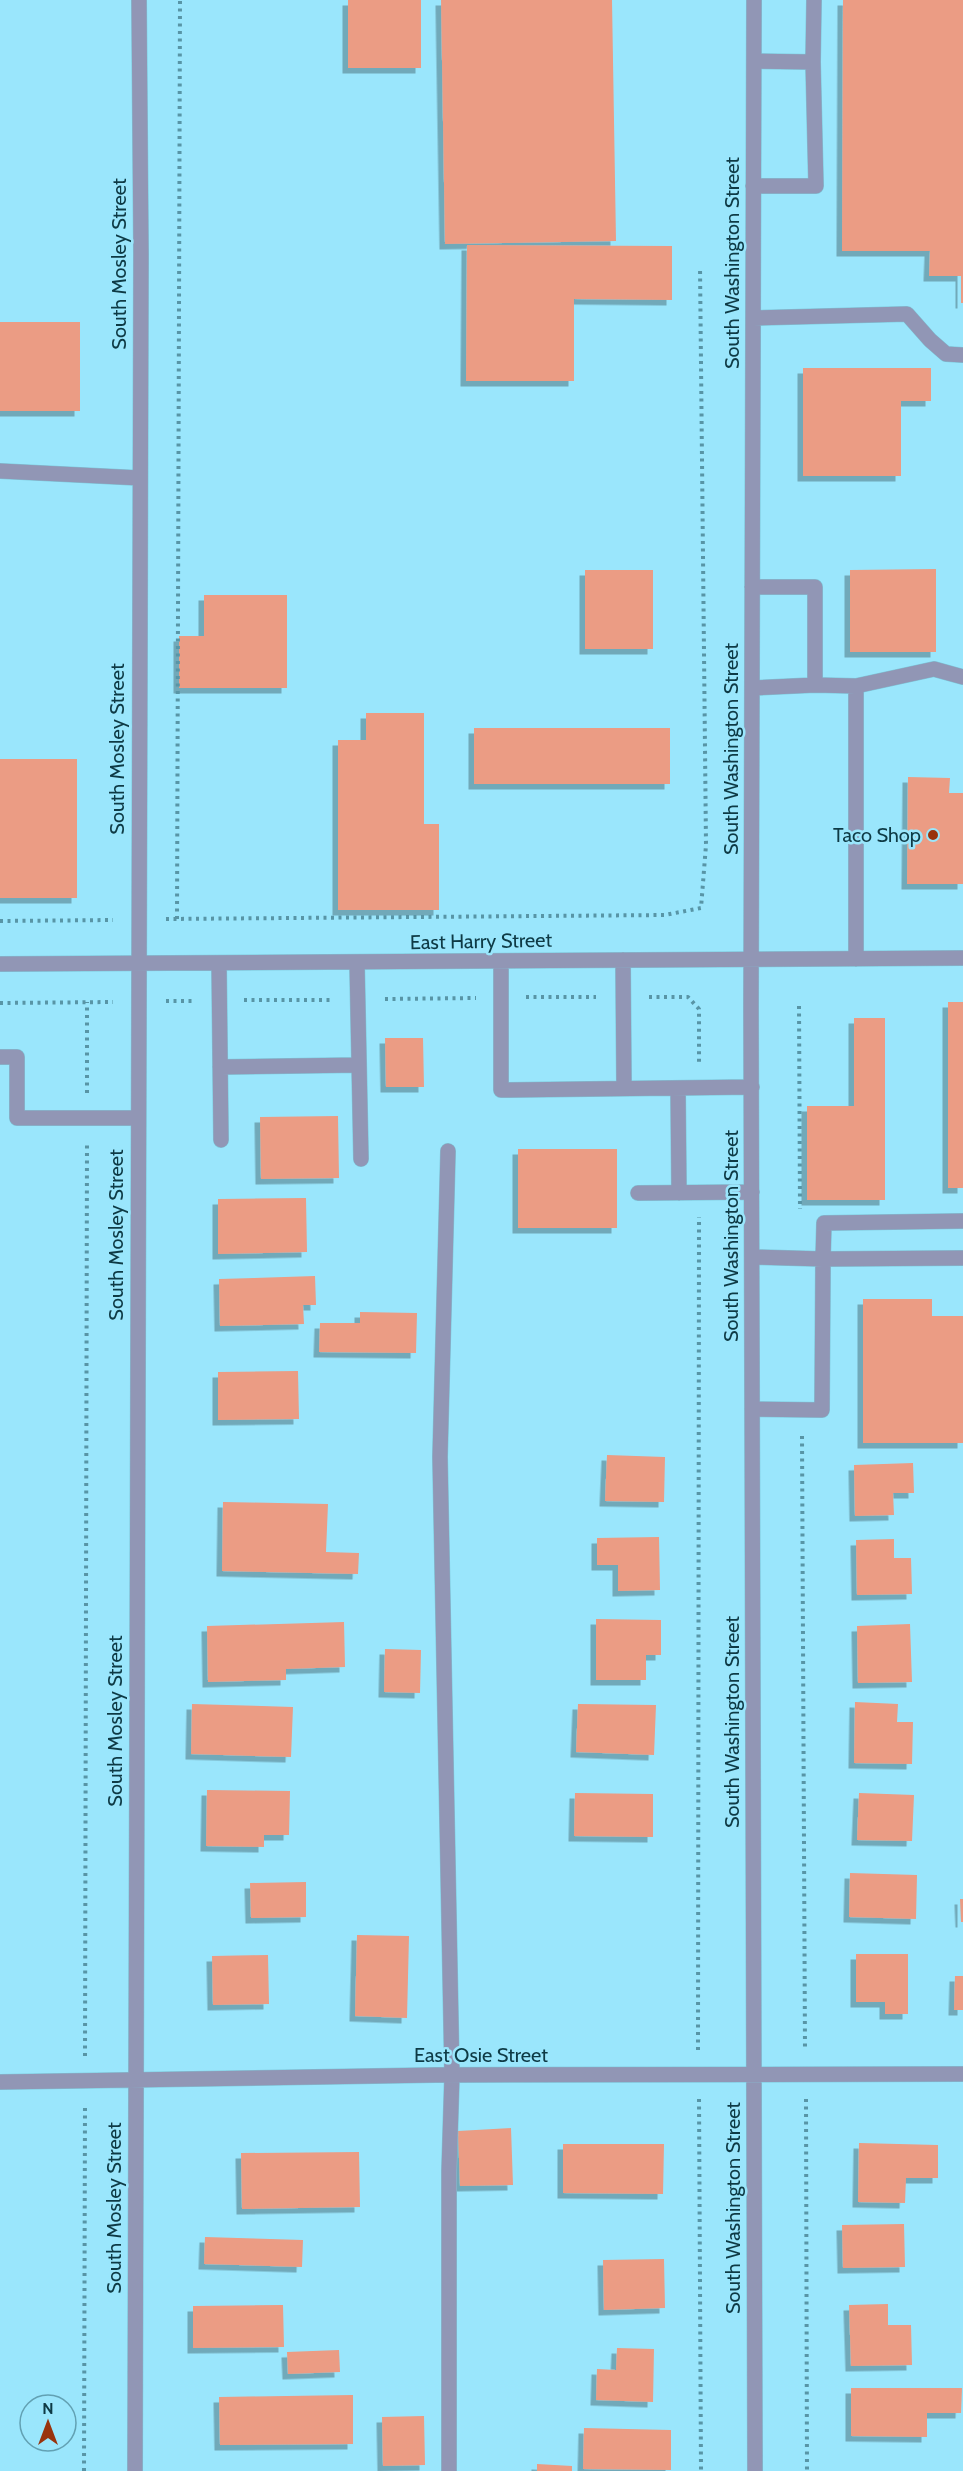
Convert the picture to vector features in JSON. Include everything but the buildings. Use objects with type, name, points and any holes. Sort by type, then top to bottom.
[{"type":"street","name":"South Mosley Street","points":[[135,2471],[139,0]]},
{"type":"street","name":"South Washington Street","points":[[754,0],[751,960],[755,2471]]},
{"type":"street","points":[[753,186],[816,186],[814,0]]},
{"type":"street","points":[[754,61],[813,62]]},
{"type":"street","points":[[753,318],[907,314],[946,354],[963,355]]},
{"type":"street","points":[[0,471],[140,478]]},
{"type":"street","points":[[752,587],[815,587],[815,685]]},
{"type":"street","points":[[752,688],[856,686],[934,669],[963,677]]},
{"type":"street","points":[[856,686],[856,959]]},
{"type":"street","name":"East Harry Street","points":[[0,964],[963,958]]},
{"type":"street","points":[[623,960],[624,1088]]},
{"type":"street","points":[[501,962],[501,1090],[752,1087]]},
{"type":"street","points":[[219,963],[221,1140]]},
{"type":"street","points":[[357,963],[361,1159]]},
{"type":"street","points":[[0,1057],[16,1057],[17,1118],[137,1118]]},
{"type":"street","points":[[220,1067],[359,1065]]},
{"type":"street","points":[[678,1088],[679,1193]]},
{"type":"street","points":[[448,1151],[440,1457],[452,2075],[449,2171],[449,2471]]},
{"type":"street","points":[[638,1193],[752,1192]]},
{"type":"street","points":[[752,1408],[822,1410],[824,1222],[963,1221]]},
{"type":"street","points":[[752,1257],[963,1258]]},
{"type":"street","name":"East Osie Street","points":[[0,2082],[452,2075],[963,2074]]},
{"type":"path","points":[[177,919],[180,0]]},
{"type":"path","points":[[0,921],[665,915],[701,908],[706,845],[700,267]]},
{"type":"path","points":[[0,1003],[688,997],[699,1009],[699,1087]]},
{"type":"path","points":[[84,2471],[87,1002]]},
{"type":"path","points":[[799,1006],[800,1210]]},
{"type":"path","points":[[699,1193],[698,2075],[701,2471]]},
{"type":"path","points":[[802,1410],[807,2471]]},
{"type":"place","name":"Taco Shop","points":[[933,835]]}]
